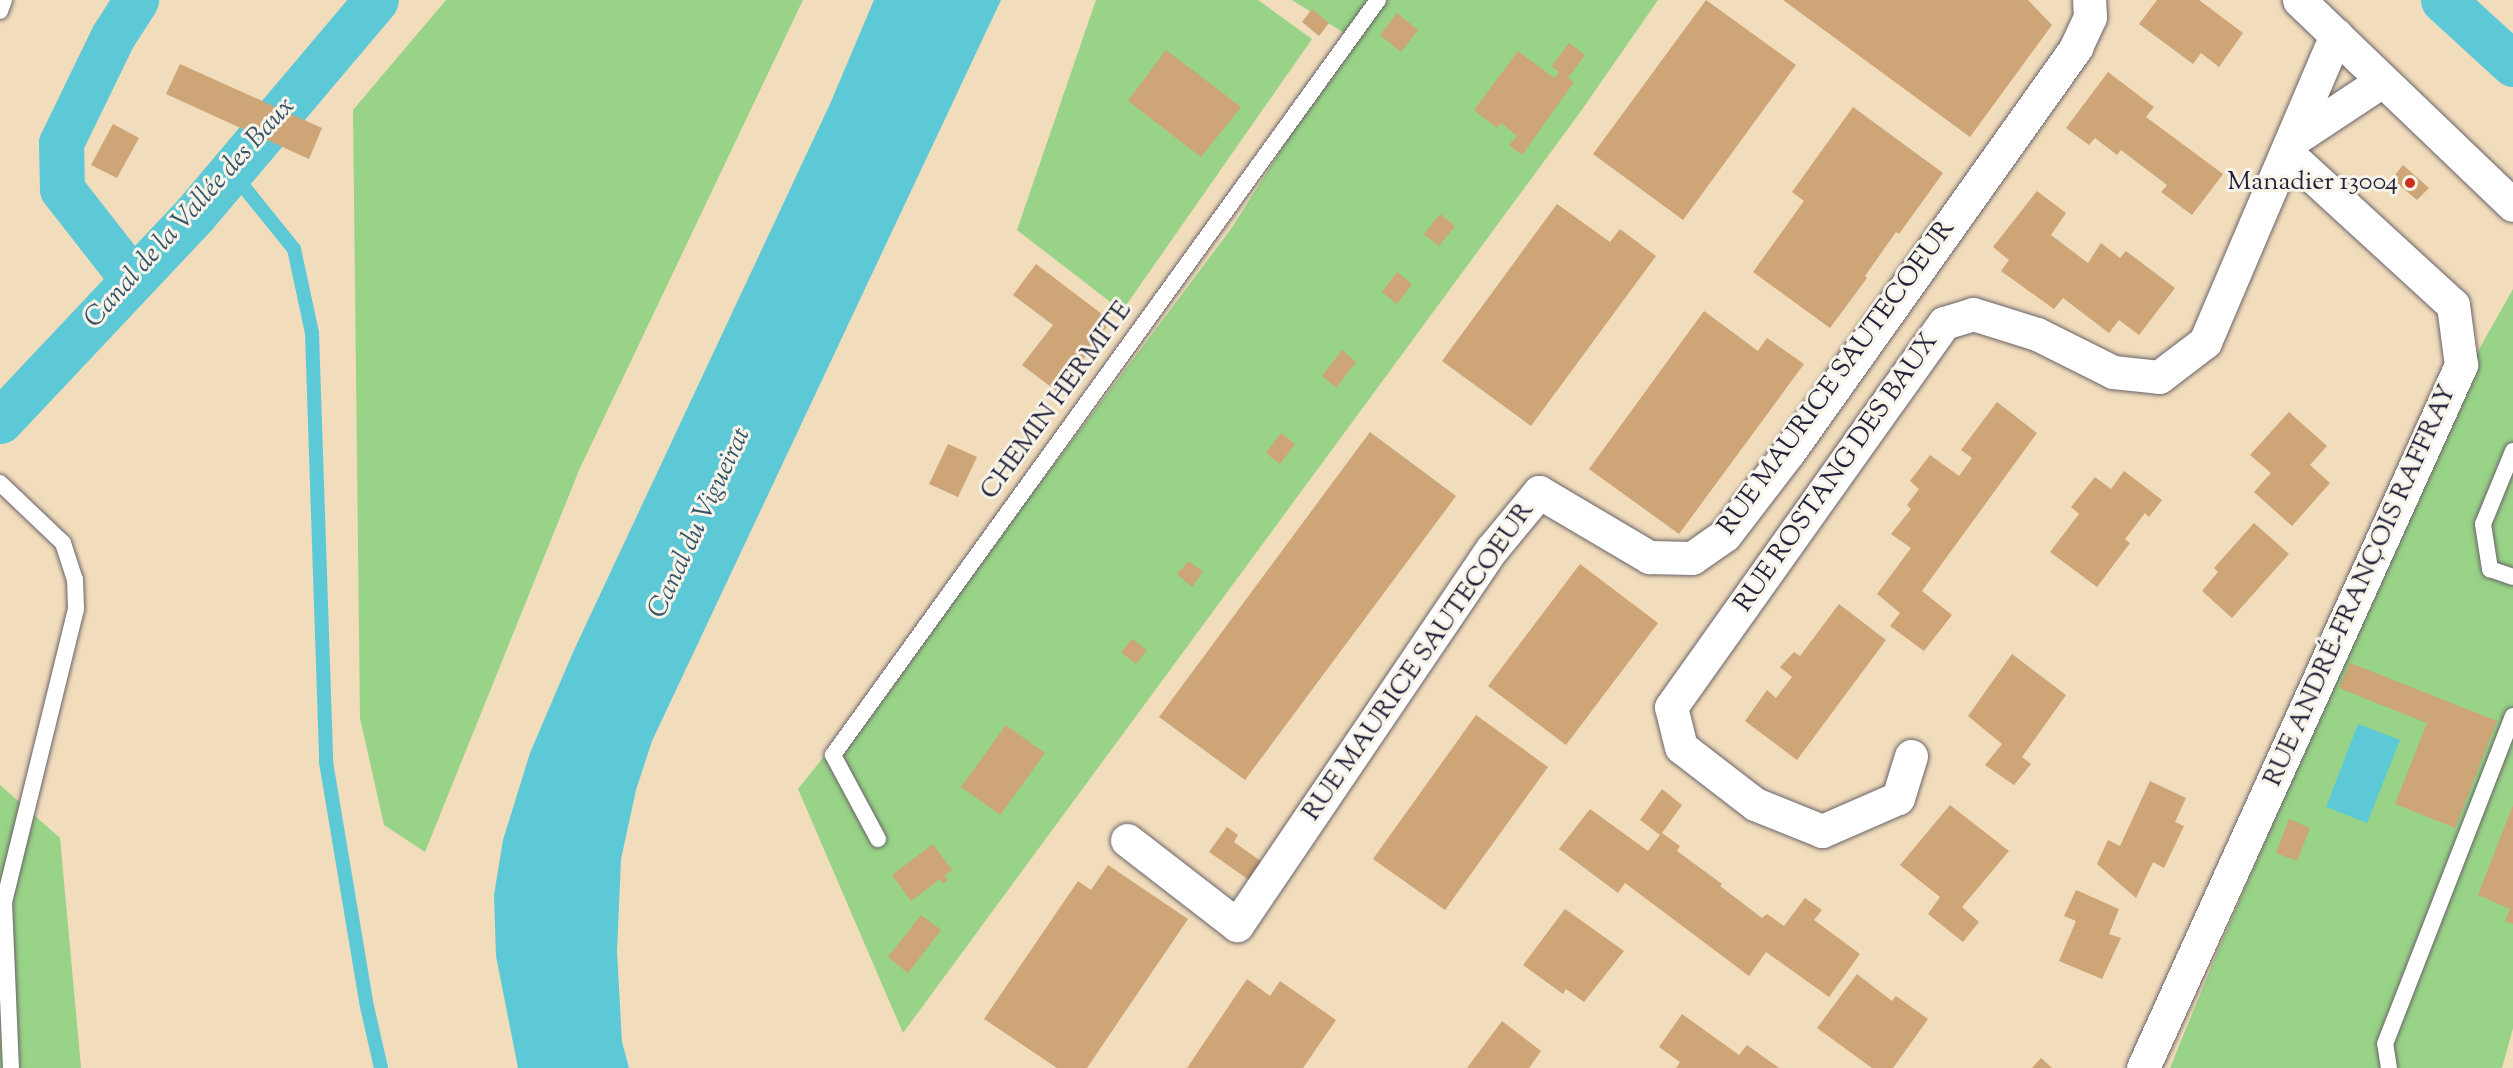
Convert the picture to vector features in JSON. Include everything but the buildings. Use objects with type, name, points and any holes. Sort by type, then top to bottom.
[{"type":"street","name":"RUE MAURICE SAUTECOEUR","points":[[1127,840],[1237,925],[1492,549],[1539,492],[1649,557],[1692,558],[1725,535],[1788,453],[2076,48],[2090,17],[2089,0]]},
{"type":"street","points":[[2299,0],[2513,205]]},
{"type":"street","name":"RUE ROSTANG DES BAUX","points":[[1911,756],[1898,798],[1822,831],[1755,804],[1681,747],[1671,706],[1944,323],[1973,314],[2037,334],[2114,372],[2159,377],[2205,342],[2336,35]]},
{"type":"street","points":[[2290,146],[2382,81]]},
{"type":"street","name":"RUE ANDRÉ-FRANÇOIS RAFFRAY","points":[[2143,1068],[2461,365],[2453,305],[2290,146]]},
{"type":"lane","points":[[0,11],[4,0]]},
{"type":"lane","name":"CHEMIN HERMITE","points":[[878,838],[832,755],[1378,0]]},
{"type":"lane","points":[[2513,451],[2483,524],[2490,569],[2513,577]]},
{"type":"lane","points":[[0,483],[63,543],[75,579],[76,609],[2,904],[11,1068]]},
{"type":"lane","points":[[2389,1068],[2385,1044],[2513,716]]},
{"type":"green space","points":[[446,0],[803,0],[580,468],[425,852],[384,825],[360,718],[353,110]]},
{"type":"green space","points":[[1096,0],[1258,0],[1312,39],[1122,311],[1017,230]]},
{"type":"green space","points":[[1292,0],[1658,0],[1581,111],[903,1033],[798,789],[989,551],[1231,229],[1352,38]]},
{"type":"green space","points":[[2513,289],[2513,1028],[2502,1068],[2170,1068],[2217,953],[2473,360]]},
{"type":"green space","points":[[0,785],[60,838],[81,1068],[0,1068]]},
{"type":"water","name":"Canal du Vigueirat","points":[[874,0],[1001,0],[652,741],[636,790],[621,859],[617,951],[622,1042],[629,1068],[518,1068],[496,956],[494,895],[503,840],[530,753],[574,650],[830,104]]},
{"type":"water","points":[[2358,724],[2400,740],[2367,823],[2326,807]]},
{"type":"waterway","points":[[133,280],[62,189],[61,143],[113,36],[136,0]]},
{"type":"waterway","name":"Canal de la Vallée des Baux","points":[[0,421],[195,214],[376,0]]},
{"type":"waterway","points":[[2443,0],[2513,64]]},
{"type":"waterway","points":[[231,171],[294,249],[312,333],[326,762],[366,1002],[381,1068]]},
{"type":"place","name":"Manadier 13004","points":[[2410,183]]}]
